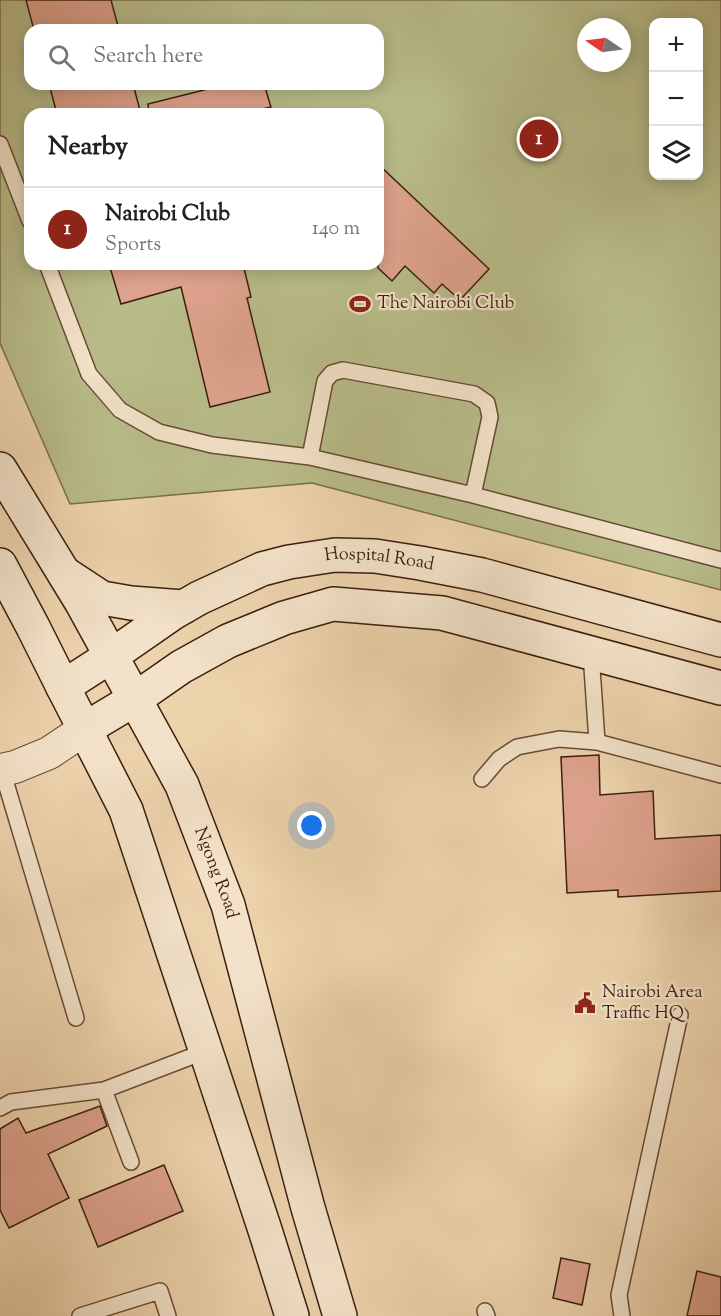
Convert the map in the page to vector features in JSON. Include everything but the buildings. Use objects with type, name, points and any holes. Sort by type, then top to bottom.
[{"type":"main road","name":"Ngong Road","points":[[0,469],[65,574],[182,785],[228,905],[339,1316]]},
{"type":"main road","name":"Hospital Road","points":[[63,687],[199,598],[262,569],[335,555],[375,556],[482,575],[721,640]]},
{"type":"main road","points":[[0,565],[126,810],[266,1230],[292,1316]]},
{"type":"main road","points":[[65,574],[102,598],[183,607]]},
{"type":"main road","points":[[85,729],[135,699],[181,667],[228,641],[284,618],[333,604],[442,613],[721,688]]},
{"type":"street","points":[[1,770],[50,753],[85,729]]},
{"type":"lane","points":[[0,144],[24,206]]},
{"type":"lane","points":[[48,270],[89,375],[120,410],[159,432],[212,444],[310,457],[473,495],[721,560]]},
{"type":"lane","points":[[310,457],[326,381],[332,373],[343,370],[474,394],[487,403],[490,417],[473,495]]},
{"type":"lane","points":[[591,652],[597,742]]},
{"type":"lane","points":[[482,779],[499,759],[517,747],[559,739],[597,742],[721,775]]},
{"type":"lane","points":[[1,770],[76,1018]]},
{"type":"lane","points":[[622,1316],[619,1295],[680,1015]]},
{"type":"lane","points":[[0,1108],[11,1102],[104,1090],[206,1051]]},
{"type":"lane","points":[[104,1090],[131,1162]]},
{"type":"lane","points":[[80,1316],[160,1291],[168,1316]]},
{"type":"green space","name":"The Nairobi Club","points":[[0,0],[721,0],[721,590],[312,483],[70,504],[0,343]]},
{"type":"place","name":"Nairobi Club","points":[[539,139]]},
{"type":"place","name":"The Nairobi Club","points":[[360,304]]},
{"type":"place","name":"Nairobi Area Traffic HQ","points":[[585,1003]]}]
